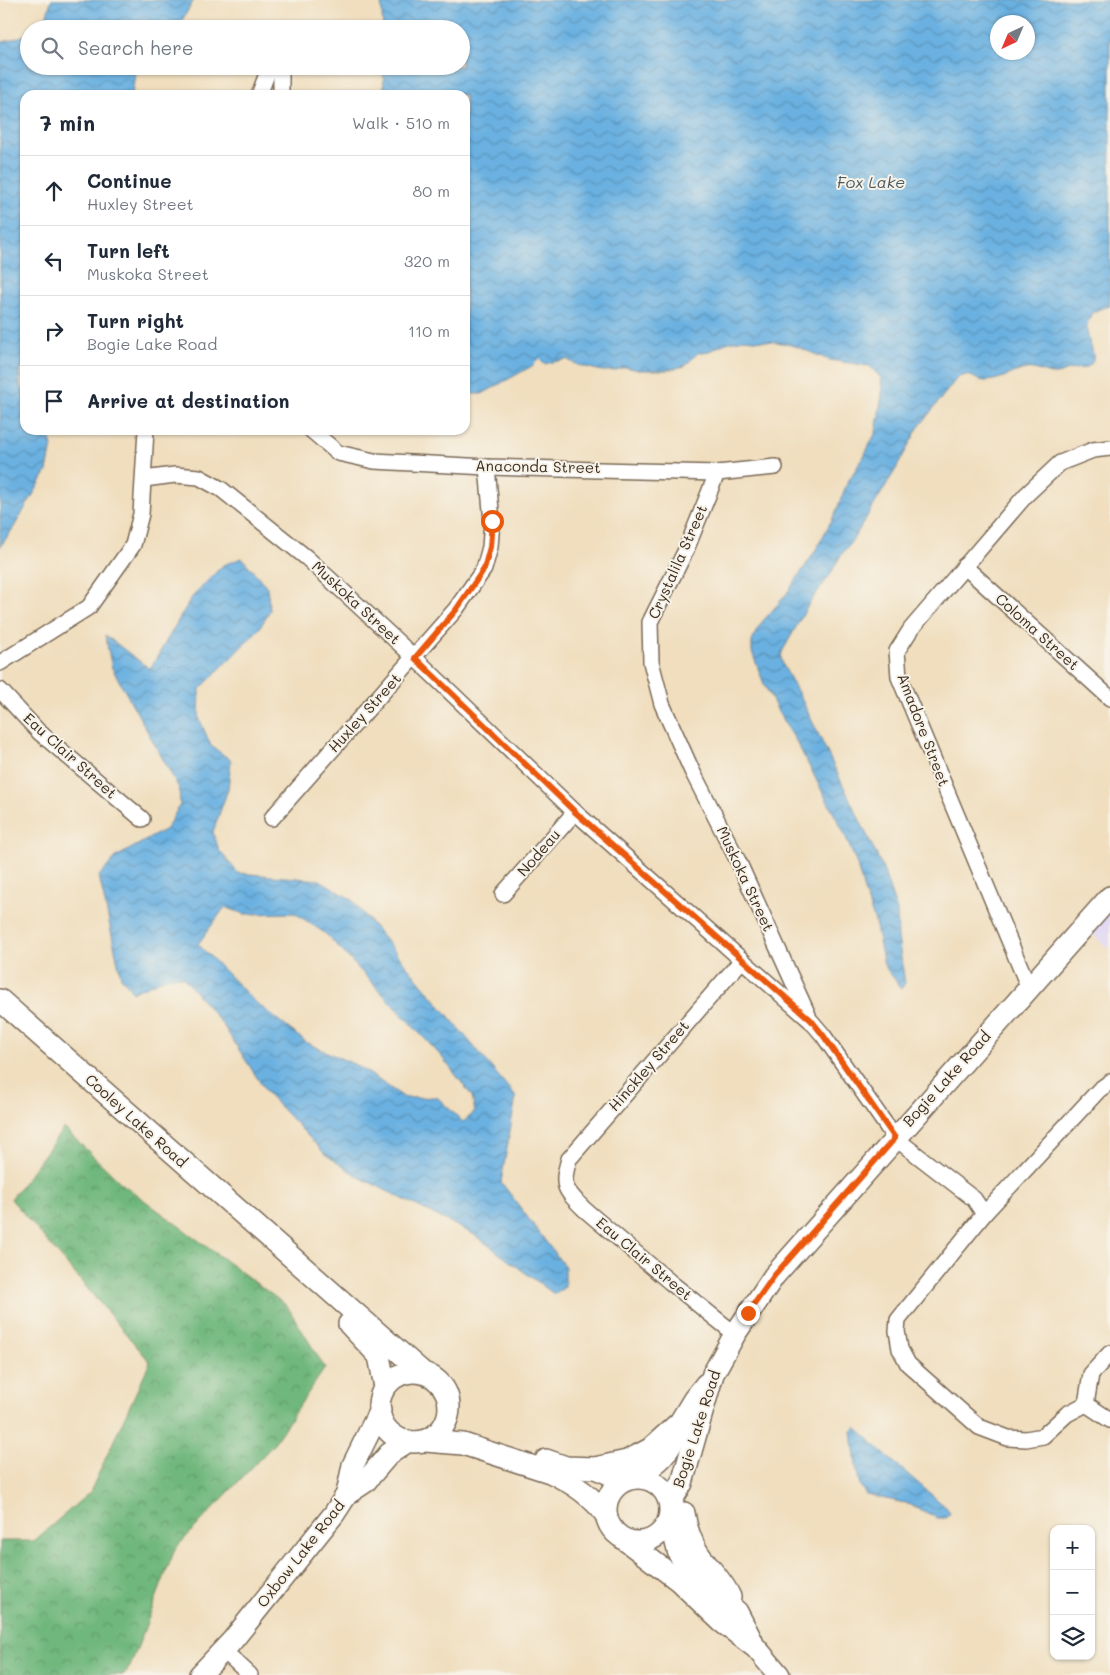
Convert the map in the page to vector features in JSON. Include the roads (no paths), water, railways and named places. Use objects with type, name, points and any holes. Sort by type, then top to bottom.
[{"type":"street","points":[[262,90],[267,75]]},
{"type":"street","points":[[281,75],[281,90]]},
{"type":"street","points":[[0,663],[89,607],[133,545],[142,514],[146,435]]},
{"type":"street","name":"Anaconda Street","points":[[317,435],[338,453],[374,461],[717,473],[775,467]]},
{"type":"street","name":"Amadore Street","points":[[1029,988],[899,677],[897,651],[911,629],[1026,495],[1060,463],[1093,450],[1110,448]]},
{"type":"street","name":"Huxley Street","points":[[272,818],[456,610],[484,569],[490,547],[492,521],[487,466]]},
{"type":"street","name":"Crystalila Street","points":[[678,739],[662,704],[651,662],[650,622],[686,550],[717,473]]},
{"type":"street","name":"Muskoka Street","points":[[144,479],[175,475],[199,477],[221,489],[307,558],[415,658],[575,812],[811,1020],[895,1138],[974,1199],[984,1214]]},
{"type":"street","name":"Coloma Street","points":[[964,566],[1110,698]]},
{"type":"street","name":"Eau Clair Street","points":[[0,690],[38,732],[142,819]]},
{"type":"street","name":"Muskoka Street","points":[[678,739],[739,863],[811,1020]]},
{"type":"street","name":"Nodeau","points":[[503,894],[575,812]]},
{"type":"street","name":"Bogie Lake Road","points":[[671,1507],[682,1483],[713,1374],[735,1334],[774,1276],[1110,896]]},
{"type":"street","name":"Hinckley Street","points":[[564,1177],[569,1159],[742,960]]},
{"type":"street","name":"Cooley Lake Road","points":[[0,1000],[422,1372]]},
{"type":"street","points":[[1086,1404],[1067,1414],[1043,1436],[1026,1439],[1008,1438],[979,1427],[908,1364],[900,1349],[897,1332],[898,1320],[984,1214],[1099,1090],[1110,1082]]},
{"type":"street","name":"Eau Clair Street","points":[[564,1177],[565,1187],[570,1196],[584,1209],[735,1334]]},
{"type":"street","name":"Cooley Lake Road","points":[[273,1242],[379,1356],[386,1387]]},
{"type":"street","points":[[1086,1404],[1091,1374],[1110,1353]]},
{"type":"street","points":[[416,1441],[435,1436],[443,1428],[448,1418],[449,1407],[448,1395],[442,1385],[433,1377],[422,1372],[410,1372],[399,1375],[389,1382],[382,1392],[379,1404],[380,1410],[385,1426],[392,1434],[416,1441],[463,1444],[550,1472],[561,1478],[597,1503],[616,1534],[679,1581],[722,1622],[756,1648],[779,1675]]},
{"type":"street","points":[[449,1407],[456,1422],[467,1432],[566,1467],[595,1468],[627,1461],[650,1449],[680,1422],[713,1374]]},
{"type":"street","points":[[1086,1404],[1110,1420]]},
{"type":"street","points":[[347,1494],[353,1465],[380,1410]]},
{"type":"street","name":"Bogie Lake Road","points":[[630,1479],[651,1467],[666,1455],[674,1441],[680,1422]]},
{"type":"street","name":"Oxbow Lake Road","points":[[200,1675],[223,1650],[334,1514],[347,1494],[365,1482],[389,1454],[416,1441]]},
{"type":"street","points":[[595,1468],[630,1479],[645,1478],[654,1481],[662,1487],[667,1494],[671,1507],[673,1531],[679,1554],[687,1566],[737,1612]]},
{"type":"street","points":[[606,1515],[606,1504],[610,1495],[616,1486],[630,1479]]},
{"type":"street","points":[[682,1483],[682,1508],[690,1537],[698,1553],[724,1584],[756,1648]]},
{"type":"street","points":[[625,1540],[646,1542],[656,1537],[667,1525],[671,1507]]},
{"type":"street","points":[[223,1650],[250,1675]]},
{"type":"water","points":[[51,0],[194,0],[182,20],[43,20],[47,15]]},
{"type":"water","name":"Fox Lake","points":[[381,0],[1110,0],[1110,306],[1093,313],[1088,321],[1088,337],[1093,352],[1091,364],[1085,368],[1055,374],[1035,369],[1021,370],[990,381],[966,375],[957,378],[918,428],[896,469],[854,538],[810,602],[782,652],[783,665],[801,698],[882,866],[897,911],[898,938],[905,983],[901,989],[884,965],[875,922],[856,862],[844,833],[764,684],[752,652],[752,639],[762,622],[785,596],[814,553],[835,514],[847,483],[876,432],[882,394],[881,378],[870,366],[829,360],[795,346],[777,342],[743,339],[698,353],[685,366],[667,370],[639,370],[625,367],[613,371],[602,371],[578,365],[566,359],[544,364],[539,359],[532,366],[482,394],[470,392],[470,90],[384,90],[383,75],[470,75],[470,20],[382,20]]},
{"type":"water","points":[[20,37],[20,75],[135,75],[133,90],[20,90],[20,435],[49,435],[52,446],[47,471],[0,547],[0,43]]},
{"type":"water","points":[[242,558],[267,587],[270,610],[259,629],[200,689],[199,718],[211,746],[231,760],[228,789],[213,832],[219,850],[238,873],[320,880],[352,900],[516,1097],[501,1182],[565,1267],[565,1287],[554,1294],[473,1234],[357,1176],[325,1154],[267,1093],[223,1025],[183,977],[170,976],[133,992],[121,977],[99,876],[116,857],[166,829],[180,805],[179,788],[112,668],[105,635],[150,669],[192,597],[223,565]],"holes":[[[225,907],[244,914],[295,913],[326,934],[442,1057],[472,1096],[475,1112],[463,1122],[437,1097],[405,1098],[358,1066],[307,1043],[254,1001],[198,944]]]},
{"type":"water","points":[[856,1427],[947,1508],[950,1514],[946,1518],[938,1518],[906,1503],[866,1495],[860,1485],[857,1472],[852,1431]]}]
